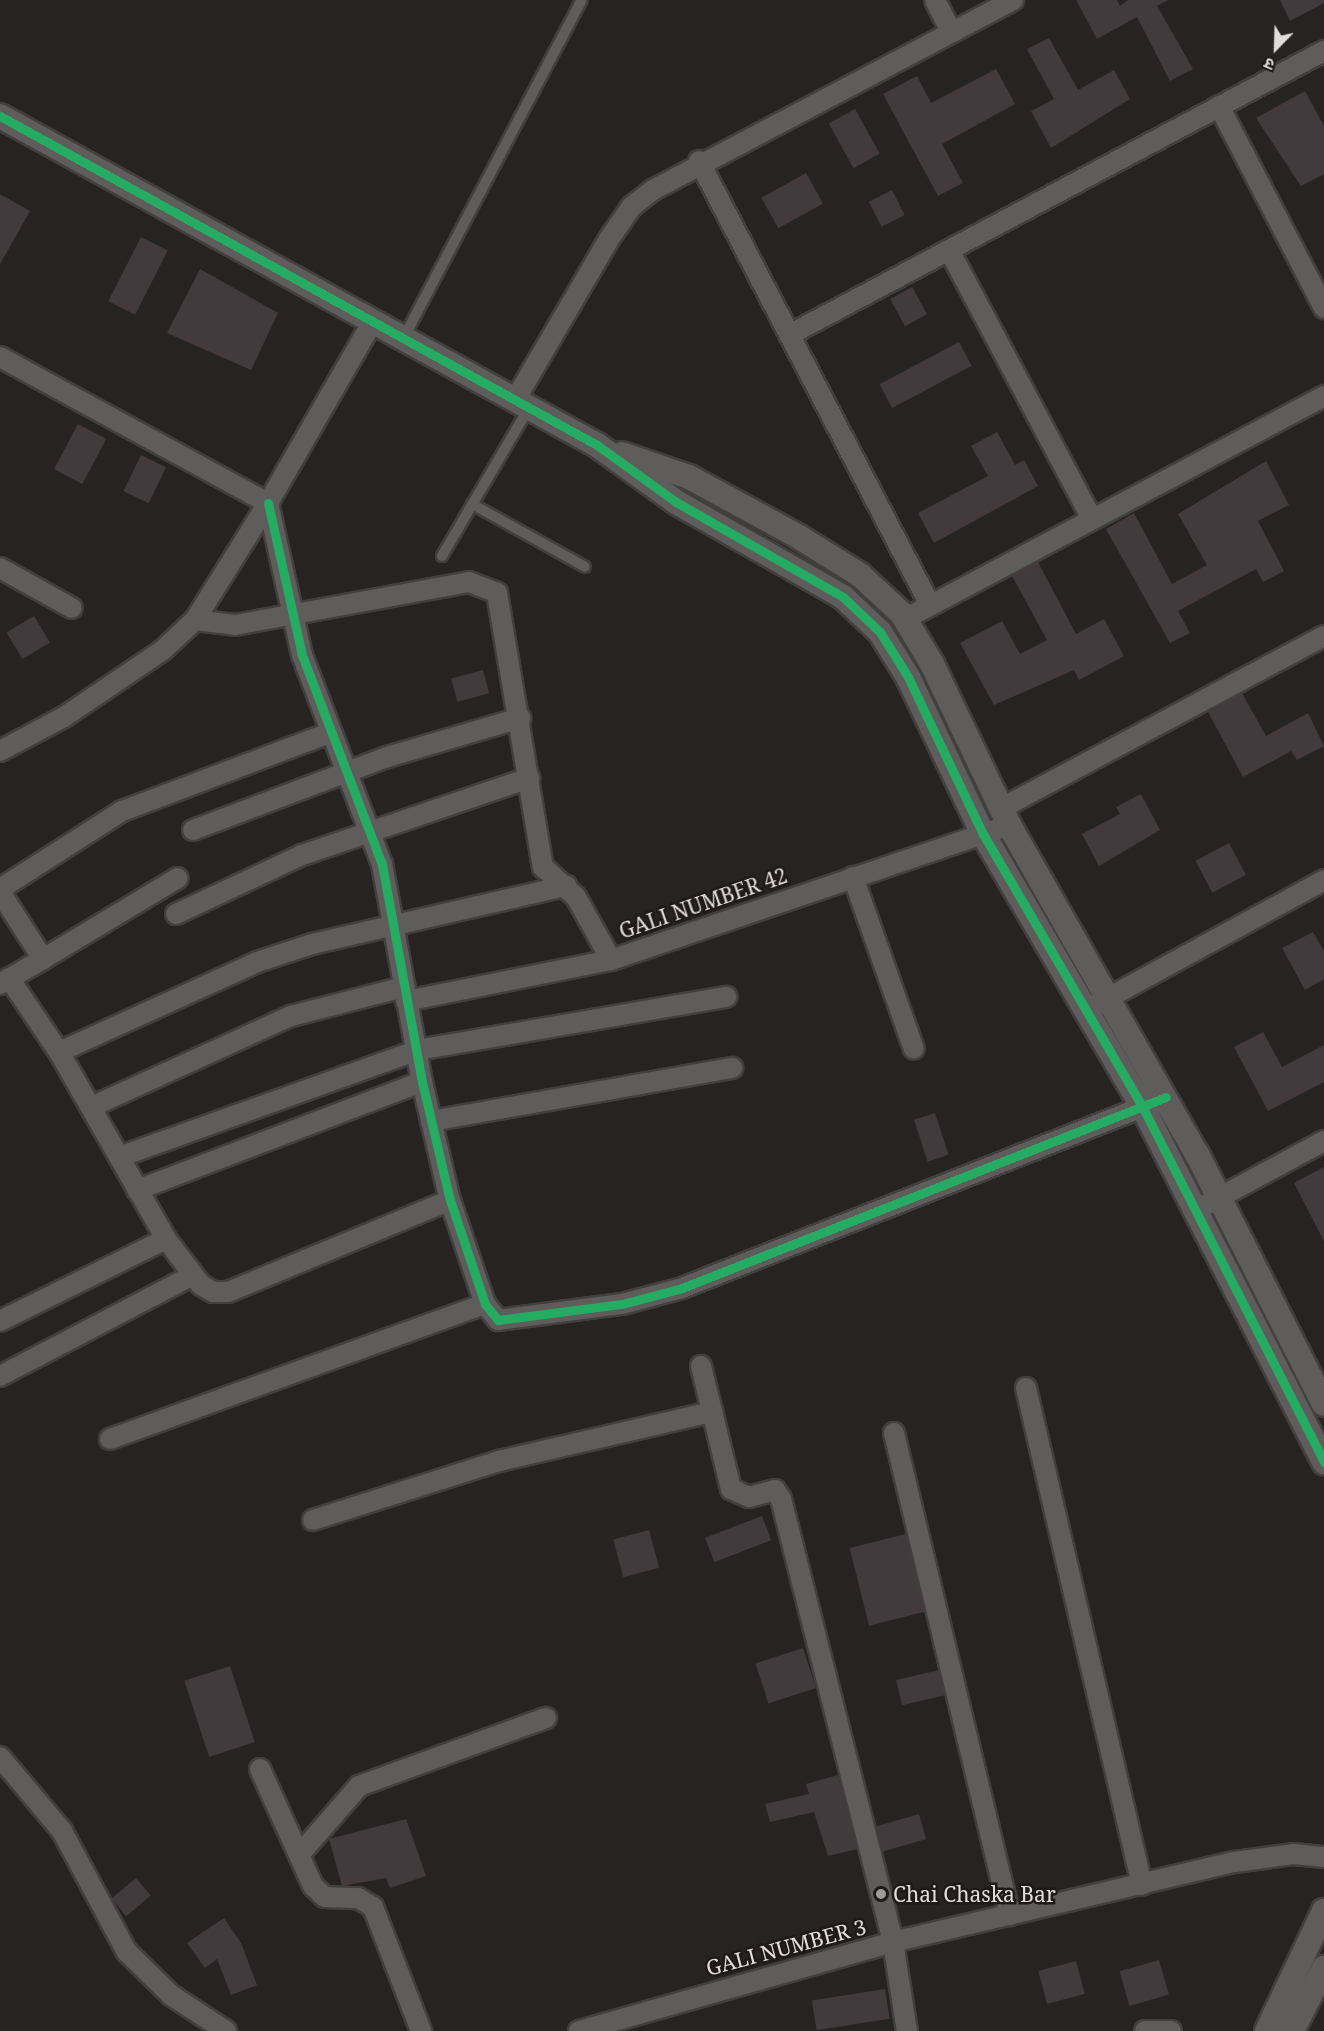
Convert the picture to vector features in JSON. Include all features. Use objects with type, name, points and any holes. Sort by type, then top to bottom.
[{"type":"street","points":[[935,0],[951,32]]},
{"type":"street","points":[[522,404],[631,207],[699,161],[1013,0]]},
{"type":"street","points":[[789,334],[1324,51]]},
{"type":"street","points":[[1219,106],[1324,308]]},
{"type":"street","points":[[0,116],[597,446],[676,502],[843,597],[880,632],[908,677],[983,834],[1143,1108],[1324,1462]]},
{"type":"street","points":[[699,161],[930,605]]},
{"type":"street","points":[[949,250],[1092,519]]},
{"type":"street","points":[[0,751],[117,683],[195,620],[268,503],[372,323]]},
{"type":"street","points":[[0,357],[268,503],[292,613],[329,733],[382,864],[405,994],[418,1050],[422,1082],[450,1200],[485,1304],[508,1321],[682,1288],[1166,1097]]},
{"type":"street","points":[[905,619],[1324,396]]},
{"type":"street","points":[[597,446],[689,477],[799,537],[860,575],[905,619],[932,664],[1005,817],[1166,1097],[1324,1404]]},
{"type":"street","points":[[0,568],[72,608]]},
{"type":"street","points":[[195,620],[220,627],[292,613],[484,584],[502,604],[543,867],[566,886],[611,960]]},
{"type":"street","name":"GALI NUMBER 42","points":[[91,1107],[291,1016],[405,994],[611,960],[983,834],[1005,817],[1324,636]]},
{"type":"street","points":[[193,830],[344,774],[520,718]]},
{"type":"street","points":[[43,959],[0,891],[122,811],[329,733]]},
{"type":"street","points":[[176,914],[262,871],[369,830],[529,778]]},
{"type":"street","points":[[853,877],[914,1049]]},
{"type":"street","points":[[178,878],[5,981],[59,1052],[166,1239],[193,1275],[213,1292],[228,1292],[450,1200]]},
{"type":"street","points":[[1086,1010],[1324,880]]},
{"type":"street","points":[[59,1052],[257,962],[566,886]]},
{"type":"street","points":[[119,1157],[418,1050],[726,997]]},
{"type":"street","points":[[431,1121],[732,1068]]},
{"type":"street","points":[[137,1190],[422,1082]]},
{"type":"street","points":[[1194,1211],[1324,1141]]},
{"type":"street","points":[[0,1322],[166,1239]]},
{"type":"street","points":[[0,1376],[193,1275]]},
{"type":"street","points":[[110,1439],[485,1304]]},
{"type":"street","points":[[701,1366],[731,1489],[749,1497],[775,1490],[781,1499],[893,1942],[907,2031]]},
{"type":"street","points":[[1026,1388],[1142,1885]]},
{"type":"street","points":[[313,1520],[499,1461],[712,1412]]},
{"type":"street","points":[[894,1433],[1010,1915]]},
{"type":"street","points":[[299,1855],[359,1786],[546,1718]]},
{"type":"street","points":[[0,1757],[62,1831],[127,1952],[171,1995],[226,2031]]},
{"type":"street","points":[[260,1769],[313,1886],[325,1897],[358,1898],[373,1907],[420,2031]]},
{"type":"street","name":"GALI NUMBER 3","points":[[579,2031],[893,1942],[1235,1862],[1294,1854],[1324,1857]]},
{"type":"street","points":[[1267,2031],[1324,1911]]},
{"type":"street","points":[[1292,2031],[1324,1968]]},
{"type":"street","points":[[1145,2031],[1171,2031]]},
{"type":"lane","points":[[403,339],[582,0]]},
{"type":"lane","points":[[442,556],[472,504],[522,404]]},
{"type":"lane","points":[[472,504],[585,567]]},
{"type":"building","points":[[1076,0],[1117,0],[1120,6],[1128,0],[1168,0],[1157,6],[1193,69],[1170,81],[1137,17],[1097,39]]},
{"type":"building","points":[[1280,0],[1324,0],[1324,3],[1290,21]]},
{"type":"building","points":[[1049,38],[1078,90],[1114,70],[1130,99],[1051,148],[1031,111],[1054,99],[1027,49]]},
{"type":"building","points":[[996,69],[1015,104],[942,144],[963,183],[938,196],[883,94],[917,76],[931,103]]},
{"type":"building","points":[[1305,91],[1324,126],[1324,174],[1301,186],[1256,118]]},
{"type":"building","points":[[855,109],[880,154],[853,168],[829,124]]},
{"type":"building","points":[[806,173],[823,204],[778,228],[761,198]]},
{"type":"building","points":[[892,190],[905,215],[882,227],[869,202]]},
{"type":"building","points":[[0,194],[30,211],[0,264]]},
{"type":"building","points":[[141,237],[168,251],[135,315],[108,301]]},
{"type":"building","points":[[200,269],[278,313],[251,370],[167,333]]},
{"type":"building","points":[[912,287],[927,314],[905,326],[890,299]]},
{"type":"building","points":[[959,342],[972,366],[892,408],[880,384]]},
{"type":"building","points":[[78,424],[106,439],[82,484],[54,469]]},
{"type":"building","points":[[997,432],[1015,465],[1024,460],[1038,486],[934,543],[918,513],[988,476],[971,446]]},
{"type":"building","points":[[141,455],[166,467],[149,503],[123,491]]},
{"type":"building","points":[[1266,461],[1289,505],[1258,521],[1284,571],[1263,582],[1256,569],[1178,611],[1190,633],[1170,643],[1106,529],[1134,513],[1172,584],[1207,565],[1178,514]]},
{"type":"building","points":[[1038,562],[1076,634],[1104,619],[1124,656],[1079,680],[1074,670],[994,705],[960,643],[1002,621],[1020,654],[1047,640],[1012,576]]},
{"type":"building","points":[[34,616],[50,643],[23,659],[7,632]]},
{"type":"building","points":[[483,670],[489,693],[457,702],[451,679]]},
{"type":"building","points":[[1242,693],[1266,736],[1308,713],[1324,746],[1297,760],[1291,751],[1243,777],[1208,712]]},
{"type":"building","points":[[1141,794],[1160,830],[1099,866],[1082,834],[1120,814],[1116,807]]},
{"type":"building","points":[[1229,843],[1246,875],[1212,893],[1195,861]]},
{"type":"building","points":[[1313,932],[1324,951],[1324,979],[1305,990],[1282,948]]},
{"type":"building","points":[[1263,1032],[1282,1067],[1324,1045],[1324,1082],[1268,1111],[1234,1047]]},
{"type":"building","points":[[935,1113],[949,1155],[928,1162],[914,1120]]},
{"type":"building","points":[[1324,1167],[1324,1241],[1294,1183]]},
{"type":"building","points":[[762,1516],[771,1540],[714,1562],[705,1538]]},
{"type":"building","points":[[649,1530],[659,1568],[623,1577],[613,1540]]},
{"type":"building","points":[[906,1534],[925,1612],[869,1626],[850,1548]]},
{"type":"building","points":[[803,1648],[816,1688],[768,1703],[755,1663]]},
{"type":"building","points":[[230,1666],[255,1742],[209,1757],[184,1681]]},
{"type":"building","points":[[939,1670],[945,1695],[902,1705],[896,1680]]},
{"type":"building","points":[[838,1775],[857,1849],[828,1856],[814,1812],[770,1822],[765,1804],[809,1794],[806,1784]]},
{"type":"building","points":[[919,1814],[926,1839],[883,1851],[876,1826]]},
{"type":"building","points":[[406,1819],[426,1876],[390,1888],[386,1878],[342,1886],[329,1839]]},
{"type":"building","points":[[136,1878],[151,1896],[126,1916],[111,1899]]},
{"type":"building","points":[[224,1918],[241,1943],[257,1985],[231,1995],[217,1959],[205,1968],[187,1943]]},
{"type":"building","points":[[1159,1960],[1169,1995],[1130,2006],[1120,1971]]},
{"type":"building","points":[[1076,1961],[1085,1994],[1047,2004],[1038,1971]]},
{"type":"building","points":[[885,1989],[890,2019],[817,2030],[812,2001]]},
{"type":"cycle path","points":[[0,116],[597,445],[676,502],[843,597],[880,632],[908,677],[983,834],[1143,1108],[1324,1462]]},
{"type":"cycle path","points":[[268,503],[302,655],[382,864],[422,1082],[450,1200],[485,1304],[498,1320],[622,1304],[682,1288],[1166,1097]]},
{"type":"place","name":"Chai Chaska Bar","points":[[881,1894]]}]
